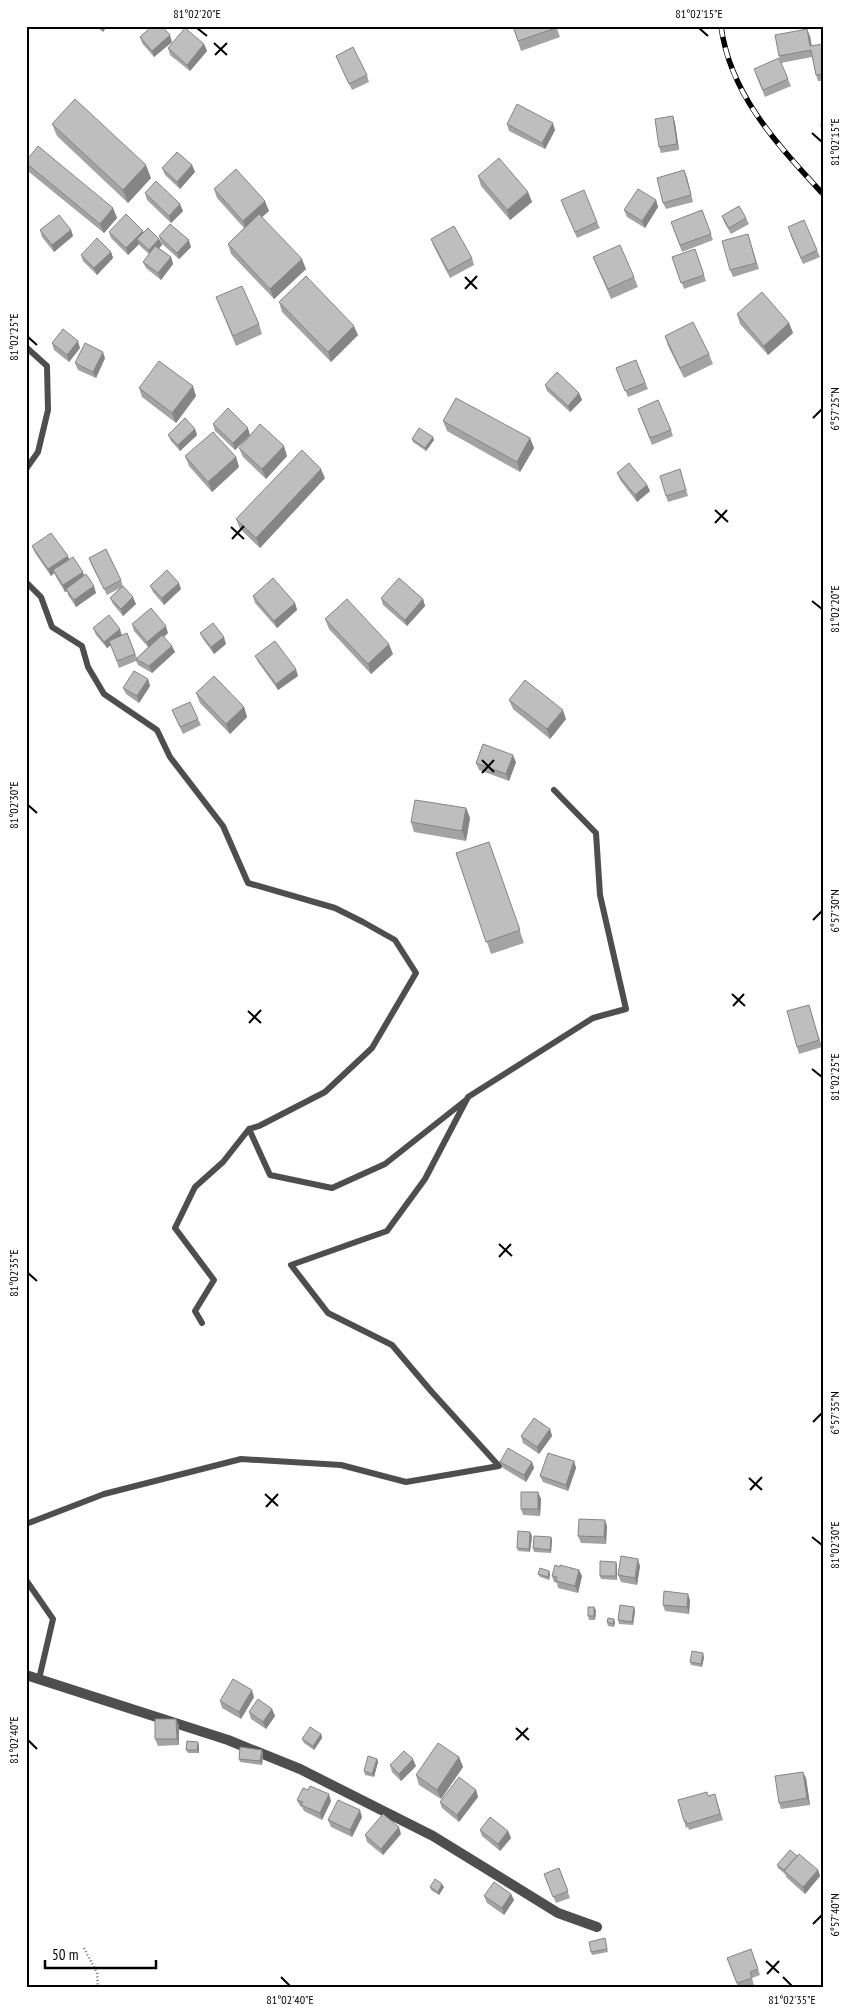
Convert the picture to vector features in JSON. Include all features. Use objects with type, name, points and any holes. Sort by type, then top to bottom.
[{"type":"street","points":[[26,1675],[228,1740],[300,1769],[433,1836],[558,1913],[597,1927]]},
{"type":"lane","points":[[26,347],[47,366],[48,410],[38,452],[26,469]]},
{"type":"lane","points":[[26,582],[41,598],[52,627],[82,646],[88,667],[104,694],[157,730],[170,757],[223,826],[248,883],[335,908],[363,922],[395,940],[416,973],[372,1048],[325,1092],[259,1126],[249,1129],[223,1162],[195,1186],[175,1228],[214,1280],[195,1311],[202,1323]]},
{"type":"lane","points":[[249,1129],[270,1175],[332,1188],[385,1164],[468,1098],[593,1018],[626,1009],[600,895],[596,833],[554,790]]},
{"type":"lane","points":[[26,1524],[104,1494],[241,1459],[341,1465],[406,1482],[498,1466],[431,1392],[392,1344],[328,1314],[291,1264],[387,1231],[425,1179],[468,1098]]},
{"type":"lane","points":[[26,1580],[53,1618],[39,1679]]},
{"type":"path","points":[[84,1948],[97,1973],[98,1987]]},
{"type":"building","points":[[152,26],[162,26],[170,35],[152,51],[140,37]]},
{"type":"building","points":[[513,26],[555,26],[556,28],[518,41]]},
{"type":"building","points":[[185,28],[204,44],[187,65],[168,48]]},
{"type":"building","points":[[807,29],[810,46],[823,44],[823,74],[816,75],[811,50],[779,56],[775,35]]},
{"type":"building","points":[[353,47],[367,75],[349,84],[336,56]]},
{"type":"building","points":[[779,58],[788,79],[763,90],[754,69]]},
{"type":"building","points":[[75,99],[146,165],[123,190],[52,124]]},
{"type":"building","points":[[823,102],[823,127],[821,127]]},
{"type":"building","points":[[517,104],[553,123],[542,143],[507,124]]},
{"type":"building","points":[[673,116],[677,144],[659,147],[655,119]]},
{"type":"building","points":[[38,146],[113,208],[100,224],[26,163]]},
{"type":"building","points":[[177,152],[192,165],[177,182],[162,168]]},
{"type":"building","points":[[499,158],[528,192],[507,210],[478,176]]},
{"type":"building","points":[[236,169],[265,201],[243,221],[214,189]]},
{"type":"building","points":[[684,170],[691,195],[663,203],[657,178]]},
{"type":"building","points":[[156,181],[180,204],[169,216],[145,193]]},
{"type":"building","points":[[638,189],[656,200],[642,221],[624,210]]},
{"type":"building","points":[[584,190],[597,222],[575,232],[561,200]]},
{"type":"building","points":[[739,206],[746,218],[729,228],[722,216]]},
{"type":"building","points":[[702,210],[711,234],[680,245],[671,222]]},
{"type":"building","points":[[126,214],[143,231],[126,248],[109,232]]},
{"type":"building","points":[[259,214],[302,259],[270,289],[228,244]]},
{"type":"building","points":[[59,215],[71,230],[52,245],[40,230]]},
{"type":"building","points":[[804,220],[817,250],[801,258],[788,227]]},
{"type":"building","points":[[170,224],[189,240],[177,253],[159,236]]},
{"type":"building","points":[[454,226],[472,258],[448,271],[431,239]]},
{"type":"building","points":[[148,228],[159,239],[149,250],[137,239]]},
{"type":"building","points":[[748,234],[756,263],[730,270],[722,241]]},
{"type":"building","points":[[97,238],[111,252],[94,268],[81,255]]},
{"type":"building","points":[[620,245],[634,277],[608,289],[593,257]]},
{"type":"building","points":[[155,246],[171,257],[158,273],[143,262]]},
{"type":"building","points":[[695,249],[704,275],[681,283],[672,257]]},
{"type":"building","points":[[306,276],[354,326],[328,352],[279,302]]},
{"type":"building","points":[[242,286],[259,324],[233,336],[216,297]]},
{"type":"building","points":[[762,292],[789,323],[764,346],[737,314]]},
{"type":"building","points":[[693,322],[709,354],[680,368],[665,336]]},
{"type":"building","points":[[63,329],[78,341],[67,355],[52,343]]},
{"type":"building","points":[[85,343],[103,352],[93,372],[75,363]]},
{"type":"building","points":[[636,360],[645,383],[625,391],[616,368]]},
{"type":"building","points":[[159,361],[193,386],[172,413],[139,388]]},
{"type":"building","points":[[557,372],[579,393],[568,406],[545,385]]},
{"type":"building","points":[[456,398],[530,438],[517,462],[443,421]]},
{"type":"building","points":[[658,400],[671,430],[650,438],[638,409]]},
{"type":"building","points":[[228,408],[248,428],[233,443],[213,424]]},
{"type":"building","points":[[185,418],[195,429],[178,445],[168,435]]},
{"type":"building","points":[[260,424],[284,446],[262,469],[239,448]]},
{"type":"building","points":[[419,428],[433,437],[425,448],[412,439]]},
{"type":"building","points":[[213,432],[236,457],[208,482],[185,456]]},
{"type":"building","points":[[302,450],[321,469],[256,538],[236,519]]},
{"type":"building","points":[[629,463],[647,485],[635,495],[617,473]]},
{"type":"building","points":[[680,469],[686,490],[666,496],[660,476]]},
{"type":"building","points":[[51,533],[68,556],[48,569],[32,546]]},
{"type":"building","points":[[106,549],[121,580],[104,589],[89,558]]},
{"type":"building","points":[[73,557],[83,572],[63,585],[53,570]]},
{"type":"building","points":[[167,570],[179,583],[162,598],[150,586]]},
{"type":"building","points":[[86,574],[94,586],[74,600],[66,589]]},
{"type":"building","points":[[273,578],[295,603],[274,621],[253,596]]},
{"type":"building","points":[[399,578],[423,599],[405,620],[381,598]]},
{"type":"building","points":[[123,586],[133,597],[121,609],[110,598]]},
{"type":"building","points":[[347,599],[389,644],[368,664],[325,619]]},
{"type":"building","points":[[151,608],[166,626],[147,642],[132,624]]},
{"type":"building","points":[[109,615],[120,629],[104,642],[93,628]]},
{"type":"building","points":[[213,623],[224,637],[211,647],[200,633]]},
{"type":"building","points":[[127,633],[135,654],[117,661],[109,641]]},
{"type":"building","points":[[162,635],[172,646],[149,666],[136,659]]},
{"type":"building","points":[[275,641],[296,669],[276,684],[255,656]]},
{"type":"building","points":[[134,671],[148,679],[137,696],[123,688]]},
{"type":"building","points":[[214,676],[244,707],[226,724],[196,693]]},
{"type":"building","points":[[525,680],[563,710],[547,729],[509,700]]},
{"type":"building","points":[[190,702],[198,719],[180,727],[172,710]]},
{"type":"building","points":[[483,744],[513,755],[506,774],[476,763]]},
{"type":"building","points":[[415,800],[466,808],[462,831],[411,822]]},
{"type":"building","points":[[489,842],[520,930],[486,942],[456,853]]},
{"type":"building","points":[[809,1005],[819,1040],[797,1047],[787,1011]]},
{"type":"building","points":[[534,1418],[550,1429],[537,1447],[521,1436]]},
{"type":"building","points":[[508,1448],[532,1462],[524,1475],[500,1462]]},
{"type":"building","points":[[548,1453],[574,1461],[566,1485],[540,1476]]},
{"type":"building","points":[[521,1492],[538,1492],[538,1509],[521,1509]]},
{"type":"building","points":[[579,1519],[605,1520],[604,1537],[578,1536]]},
{"type":"building","points":[[518,1531],[530,1532],[529,1549],[517,1548]]},
{"type":"building","points":[[534,1536],[551,1537],[550,1550],[533,1548]]},
{"type":"building","points":[[621,1556],[638,1559],[635,1578],[618,1575]]},
{"type":"building","points":[[600,1561],[616,1562],[616,1576],[600,1576]]},
{"type":"building","points":[[555,1565],[579,1570],[575,1586],[556,1581],[557,1577],[552,1576]]},
{"type":"building","points":[[540,1568],[549,1571],[548,1577],[538,1574]]},
{"type":"building","points":[[664,1591],[688,1594],[687,1607],[663,1605]]},
{"type":"building","points":[[620,1605],[634,1607],[632,1622],[618,1620]]},
{"type":"building","points":[[588,1607],[594,1607],[594,1616],[588,1616]]},
{"type":"building","points":[[608,1618],[614,1619],[613,1624],[607,1622]]},
{"type":"building","points":[[692,1651],[703,1653],[701,1664],[690,1662]]},
{"type":"building","points":[[233,1679],[252,1690],[239,1712],[220,1701]]},
{"type":"building","points":[[258,1699],[272,1709],[263,1722],[249,1712]]},
{"type":"building","points":[[155,1719],[176,1719],[177,1739],[155,1739]]},
{"type":"building","points":[[310,1727],[321,1734],[313,1746],[302,1739]]},
{"type":"building","points":[[187,1741],[198,1742],[197,1750],[186,1750]]},
{"type":"building","points":[[438,1743],[459,1757],[437,1790],[416,1775]]},
{"type":"building","points":[[240,1747],[262,1750],[260,1761],[239,1759]]},
{"type":"building","points":[[404,1751],[413,1759],[399,1774],[390,1765]]},
{"type":"building","points":[[368,1756],[377,1759],[372,1774],[364,1771]]},
{"type":"building","points":[[803,1772],[807,1798],[779,1803],[775,1776]]},
{"type":"building","points":[[459,1777],[476,1790],[457,1815],[440,1802]]},
{"type":"building","points":[[310,1786],[329,1794],[320,1813],[301,1805],[303,1802],[297,1800],[303,1788],[308,1790]]},
{"type":"building","points":[[707,1792],[708,1796],[715,1794],[720,1814],[687,1824],[684,1821],[678,1800]]},
{"type":"building","points":[[338,1800],[360,1810],[350,1830],[328,1820]]},
{"type":"building","points":[[383,1814],[399,1827],[381,1849],[365,1835]]},
{"type":"building","points":[[490,1817],[508,1831],[498,1844],[480,1830]]},
{"type":"building","points":[[790,1850],[797,1856],[784,1870],[777,1865]]},
{"type":"building","points":[[799,1854],[818,1870],[803,1887],[784,1871]]},
{"type":"building","points":[[559,1868],[568,1891],[553,1897],[544,1874]]},
{"type":"building","points":[[435,1879],[442,1884],[438,1892],[430,1887]]},
{"type":"building","points":[[494,1882],[511,1894],[502,1908],[484,1896]]},
{"type":"building","points":[[605,1938],[607,1949],[591,1952],[589,1942]]},
{"type":"building","points":[[751,1949],[758,1969],[750,1972],[752,1978],[737,1983],[727,1958]]},
{"type":"railway","points":[[721,26],[726,51],[745,97],[773,138],[823,194]]}]
